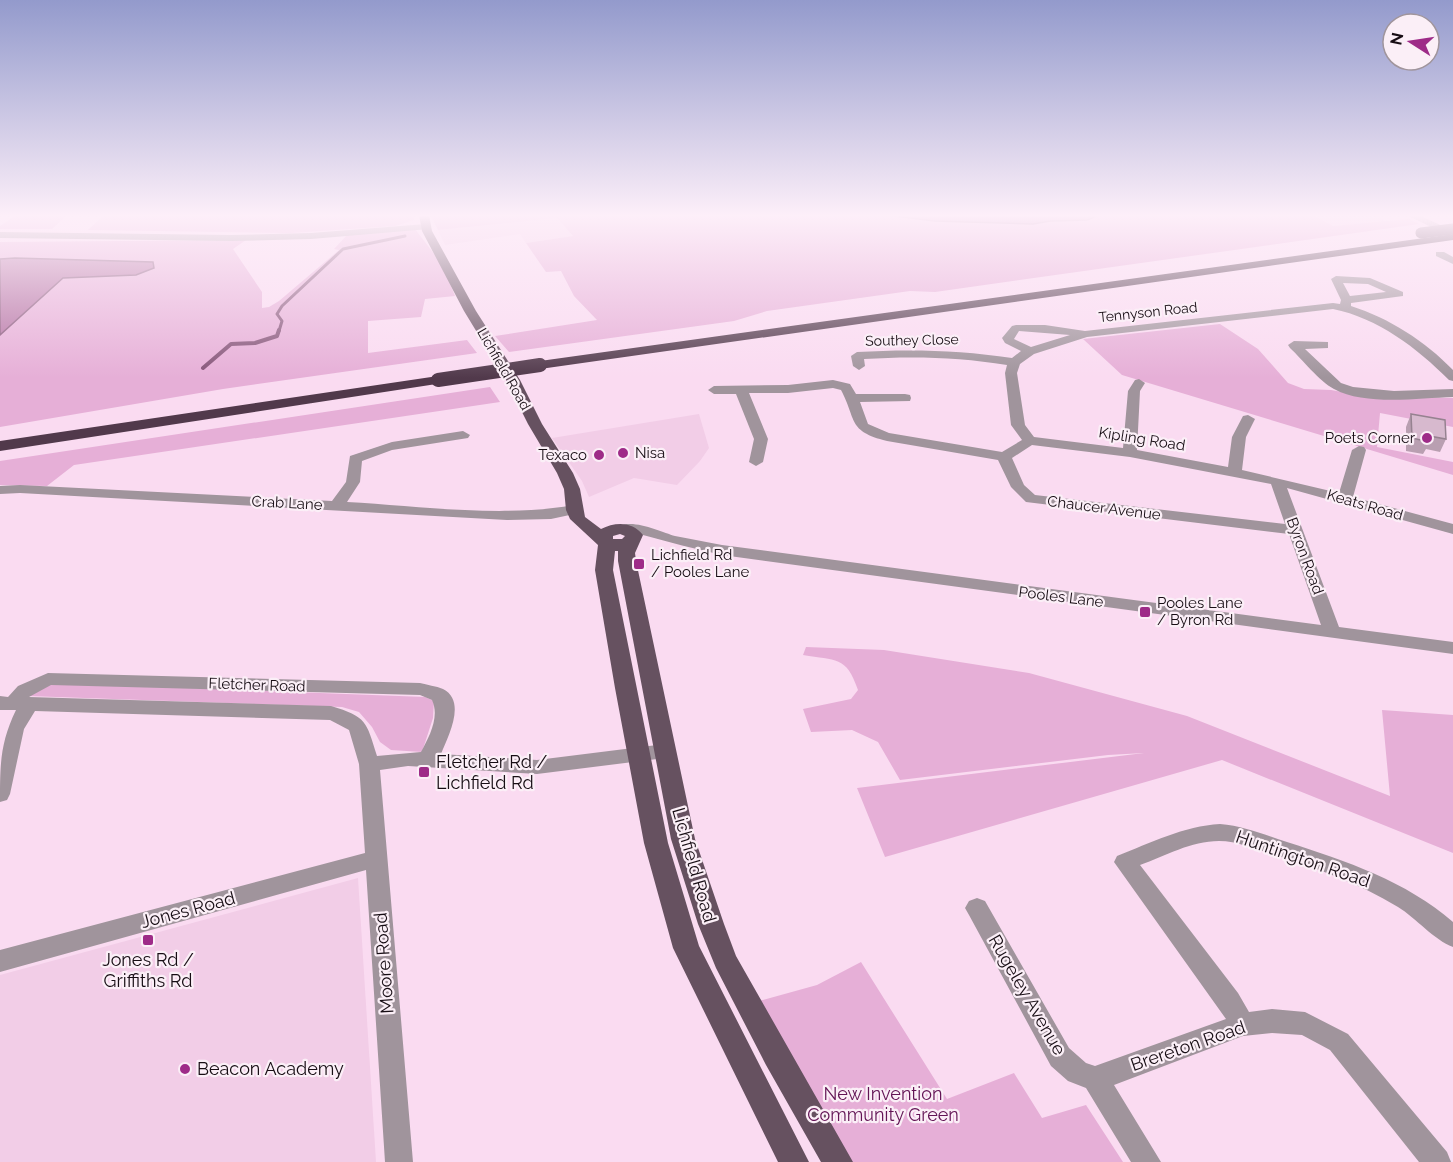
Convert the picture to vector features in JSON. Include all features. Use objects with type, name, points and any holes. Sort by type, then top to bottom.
[{"type":"highway","points":[[0,446],[535,360],[1168,269]]},
{"type":"highway","points":[[535,360],[1212,269]]},
{"type":"highway","points":[[0,434],[437,375]]},
{"type":"main road","name":"Lichfield Road","points":[[448,269],[565,473],[572,489],[574,510]]},
{"type":"main road","points":[[574,510],[590,514],[627,535],[621,546],[605,542],[578,519],[574,510]]},
{"type":"main road","name":"Lichfield Road","points":[[627,535],[628,570],[683,839],[725,960],[776,1056],[838,1162]]},
{"type":"main road","name":"Lichfield Road","points":[[605,542],[606,583],[656,843],[686,948],[794,1162]]},
{"type":"street","name":"Tennyson Road","points":[[1014,362],[1030,351],[1086,334],[1349,306],[1399,294],[1370,281],[1336,279],[1349,306]]},
{"type":"street","points":[[1349,306],[1413,342],[1438,361],[1453,377]]},
{"type":"street","name":"Tennyson Road","points":[[1030,351],[1009,341],[1008,338],[1016,328],[1045,328],[1086,334]]},
{"type":"street","points":[[1324,345],[1294,345],[1337,386],[1346,390],[1365,394],[1453,393]]},
{"type":"street","name":"Southey Close","points":[[859,366],[857,356],[899,353],[959,353],[1014,362]]},
{"type":"street","points":[[714,390],[834,384],[846,387],[862,426],[874,433],[1004,457],[1030,441],[1018,425],[1011,373],[1014,362]]},
{"type":"street","points":[[1130,453],[1134,391],[1139,383]]},
{"type":"street","points":[[741,390],[761,439],[756,462]]},
{"type":"street","points":[[852,398],[904,398]]},
{"type":"street","points":[[1235,472],[1239,437],[1248,419]]},
{"type":"street","points":[[337,505],[353,482],[355,459],[361,455],[377,449],[446,442],[463,435]]},
{"type":"street","name":"Kipling Road","points":[[1030,441],[1130,453],[1277,481]]},
{"type":"street","points":[[1345,499],[1359,450]]},
{"type":"street","name":"Chaucer Avenue","points":[[1004,457],[1018,487],[1031,498],[1295,530]]},
{"type":"street","name":"Keats Road","points":[[1277,481],[1453,529]]},
{"type":"street","name":"Byron Road","points":[[1277,481],[1332,631]]},
{"type":"street","name":"Crab Lane","points":[[0,490],[20,489],[507,515],[545,514],[574,510]]},
{"type":"street","name":"Pooles Lane","points":[[627,535],[669,539],[722,550],[984,587],[1453,648]]},
{"type":"street","name":"Fletcher Road","points":[[14,703],[25,690],[48,679],[420,689],[438,694],[444,703],[444,718],[428,760]]},
{"type":"street","points":[[0,794],[14,729],[14,703]]},
{"type":"street","name":"Fletcher Road","points":[[14,703],[331,713],[346,718],[358,726],[369,764]]},
{"type":"street","points":[[369,764],[408,759],[537,767],[665,752]]},
{"type":"street","name":"Moore Road","points":[[369,764],[399,1162]]},
{"type":"street","name":"Huntington Road","points":[[1243,1024],[1125,862],[1210,833],[1233,834],[1362,876],[1400,894],[1440,924],[1453,937]]},
{"type":"street","name":"Jones Road","points":[[0,961],[375,859]]},
{"type":"street","name":"Rugeley Avenue","points":[[977,908],[1060,1057],[1077,1072],[1095,1079],[1147,1162]]},
{"type":"street","name":"Brereton Road","points":[[1095,1079],[1243,1024],[1272,1021],[1305,1024],[1339,1042],[1437,1162]]},
{"type":"shaded area","points":[[0,269],[151,269],[136,275],[63,278],[0,335]]},
{"type":"shaded area","points":[[699,414],[709,448],[677,485],[634,478],[589,497],[582,481],[552,438]]},
{"type":"shaded area","name":"Beacon Academy","points":[[358,878],[376,1162],[0,1162],[0,975]]},
{"type":"green space","points":[[0,269],[247,269],[262,292],[262,308],[279,301],[316,269],[444,269],[455,296],[425,299],[421,317],[368,321],[368,353],[467,340],[477,353],[223,389],[0,427]]},
{"type":"green space","points":[[544,269],[1097,269],[935,292],[910,291],[767,311],[734,321],[509,352],[495,336],[597,320],[574,296],[561,271],[546,272]]},
{"type":"green space","points":[[1220,324],[1258,349],[1288,383],[1304,389],[1331,390],[1370,397],[1453,398],[1453,427],[1380,413],[1377,447],[1453,462],[1453,475],[1122,375],[1083,339]]},
{"type":"green space","points":[[490,387],[500,402],[74,465],[47,486],[0,485],[0,461]]},
{"type":"green space","points":[[806,647],[884,650],[1029,673],[1187,716],[1390,796],[1382,710],[1453,715],[1453,853],[1222,760],[885,857],[857,788],[1144,753],[1108,755],[900,780],[878,742],[852,730],[811,732],[803,709],[851,699],[858,690],[854,679],[844,665],[832,659],[803,655]]},
{"type":"green space","points":[[60,683],[425,697],[434,701],[433,718],[422,752],[391,750],[380,742],[372,727],[359,712],[342,707],[28,696],[40,687]]},
{"type":"green space","name":"New Invention Community Green","points":[[861,962],[947,1099],[1014,1073],[1042,1118],[1086,1105],[1123,1162],[852,1162],[759,1001],[817,985]]},
{"type":"building","points":[[1411,414],[1445,420],[1446,439],[1429,436],[1429,442],[1412,438]]},
{"type":"waterway","points":[[279,331],[282,321],[277,314],[282,306],[321,269]]},
{"type":"waterway","points":[[203,368],[231,344],[255,343],[277,336],[279,330]]},
{"type":"place","name":"Poets Corner","points":[[1427,438]]},
{"type":"place","name":"Nisa","points":[[623,453]]},
{"type":"place","name":"Texaco","points":[[599,455]]},
{"type":"place","name":"Lichfield Rd / Pooles Lane","points":[[639,564]]},
{"type":"place","name":"Pooles Lane / Byron Rd","points":[[1145,612]]},
{"type":"place","name":"Fletcher Rd / Lichfield Rd","points":[[424,772]]},
{"type":"place","name":"Jones Rd / Griffiths Rd","points":[[148,940]]},
{"type":"place","name":"Beacon Academy","points":[[185,1069]]}]
